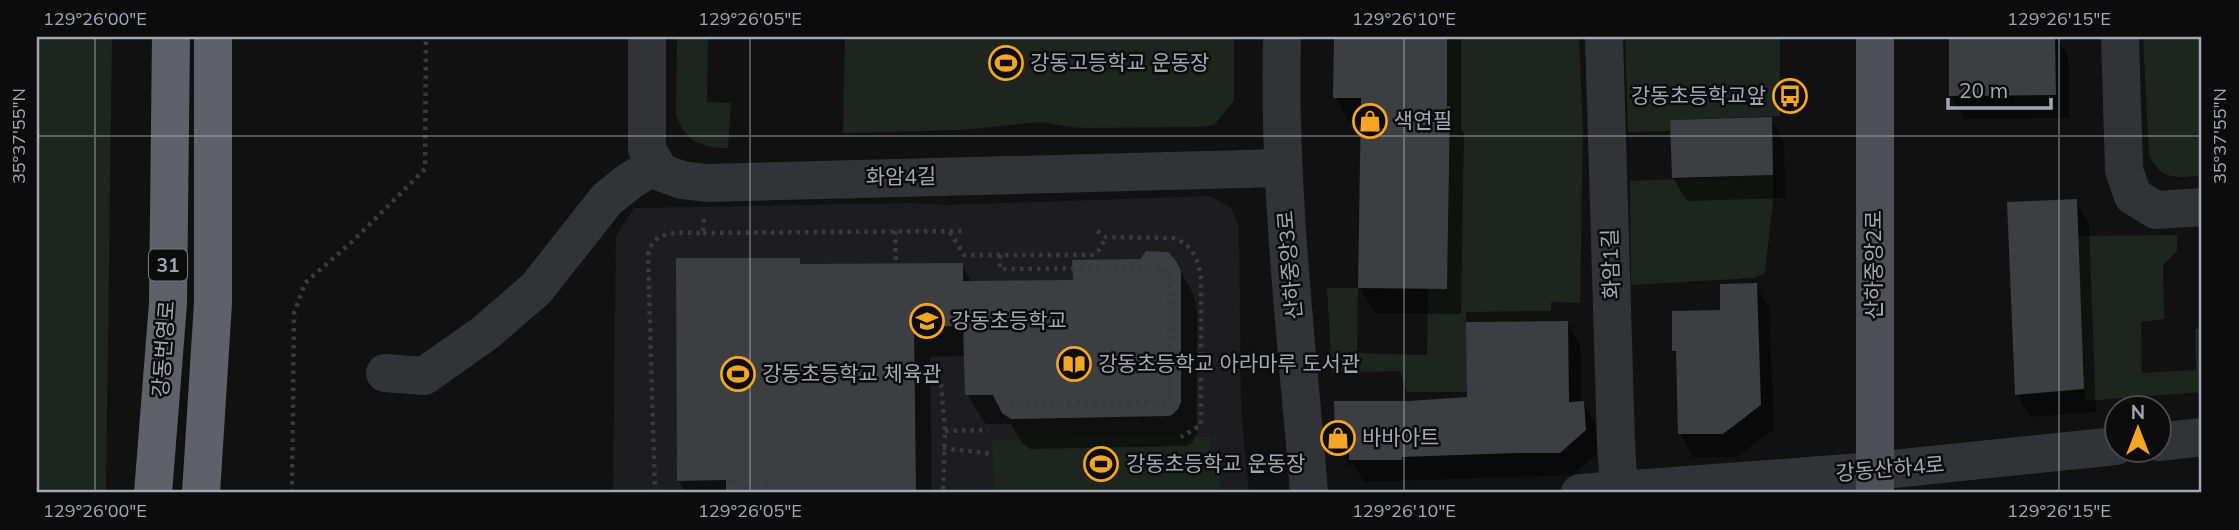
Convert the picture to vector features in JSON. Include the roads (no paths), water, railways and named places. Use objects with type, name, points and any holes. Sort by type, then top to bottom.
[{"type":"highway","name":"강동번영로","points":[[153,493],[168,303],[171,37]]},
{"type":"highway","points":[[201,493],[213,303],[214,37]]},
{"type":"main road","name":"산하중앙2로","points":[[1874,482],[1875,37]]},
{"type":"street","points":[[385,373],[424,376],[485,333],[536,289],[607,199],[656,165],[648,149],[647,37]]},
{"type":"street","name":"산하중앙3로","points":[[1282,37],[1282,168],[1309,493]]},
{"type":"street","name":"화암1길","points":[[1604,37],[1619,491]]},
{"type":"street","points":[[2120,37],[2124,170],[2133,196],[2156,210],[2202,207]]},
{"type":"street","name":"화암4길","points":[[656,165],[660,172],[682,180],[706,183],[1282,168]]},
{"type":"street","points":[[2172,440],[2202,437]]},
{"type":"street","name":"강동산하4로","points":[[1580,493],[1874,482],[2102,448]]},
{"type":"place","name":"강동고등학교 운동장","points":[[1006,63]]},
{"type":"place","name":"강동초등학교앞","points":[[1790,96]]},
{"type":"place","name":"색연필","points":[[1370,121]]},
{"type":"place","name":"강동초등학교","points":[[927,321]]},
{"type":"place","name":"강동초등학교 아라마루 도서관","points":[[1074,364]]},
{"type":"place","name":"강동초등학교 체육관","points":[[738,374]]},
{"type":"place","name":"바바아트","points":[[1338,438]]},
{"type":"place","name":"강동초등학교 운동장","points":[[1101,464]]}]
